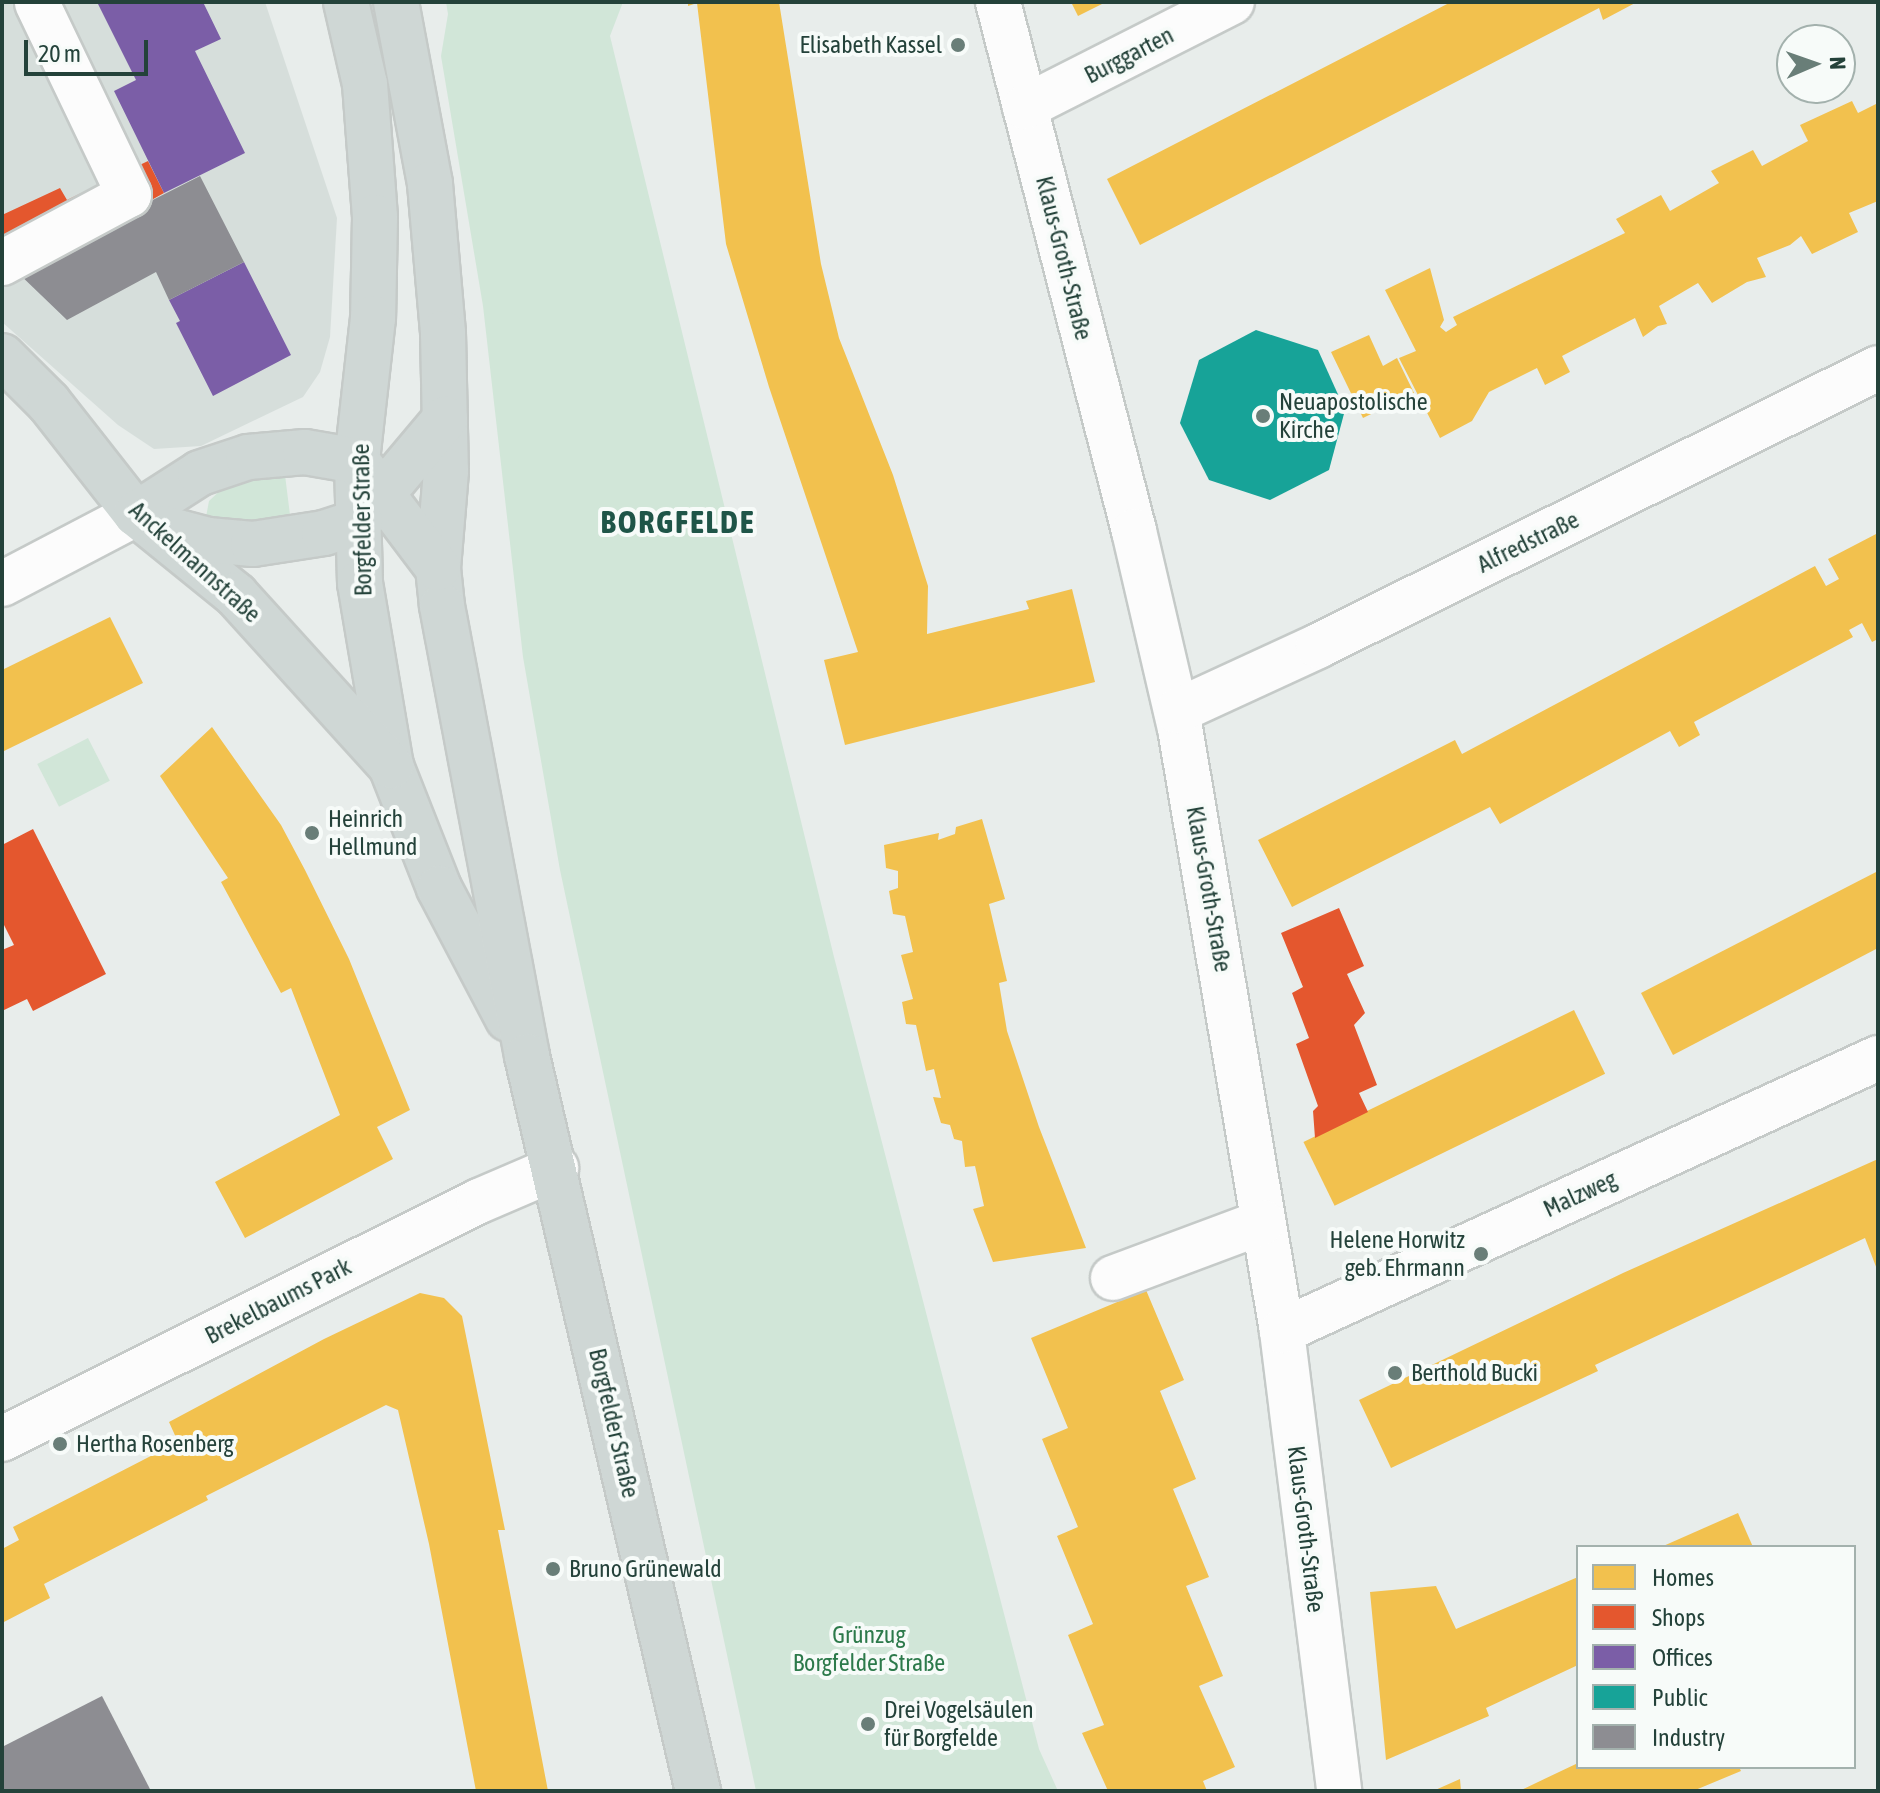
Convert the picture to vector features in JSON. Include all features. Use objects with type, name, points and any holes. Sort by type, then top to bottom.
[{"type":"main road","name":"Borgfelder Straße","points":[[346,2],[365,84],[375,217],[367,491],[360,583],[391,766],[439,888],[527,1056]]},
{"type":"main road","name":"Borgfelder Straße","points":[[396,2],[430,184],[443,333],[446,471],[438,568],[527,1056],[556,1168],[698,1791]]},
{"type":"main road","name":"Anckelmannstraße","points":[[2,356],[49,403],[136,514],[236,595],[391,766]]},
{"type":"main road","points":[[438,568],[367,491],[305,452],[248,457],[200,473],[136,514],[155,525],[208,540],[253,544],[324,533],[367,491],[445,419]]},
{"type":"street","name":"Klaus-Groth-Straße","points":[[998,2],[1177,711],[1237,1048],[1282,1331],[1339,1791]]},
{"type":"street","name":"Burggarten","points":[[1025,107],[1232,2]]},
{"type":"street","points":[[2,263],[129,195],[37,3]]},
{"type":"street","name":"Alfredstraße","points":[[1177,711],[1318,646],[1878,368]]},
{"type":"street","points":[[2,584],[136,514]]},
{"type":"street","name":"Malzweg","points":[[1282,1331],[1878,1058]]},
{"type":"street","name":"Brekelbaums Park","points":[[2,1439],[479,1201],[556,1168]]},
{"type":"street","points":[[1113,1278],[1263,1222]]},
{"type":"shaded area","points":[[2,2],[265,2],[337,218],[330,337],[320,372],[303,397],[201,446],[154,449],[118,425],[2,322]]},
{"type":"green space","name":"Grünzug Borgfelder Straße","points":[[446,2],[623,2],[610,36],[834,957],[1039,1749],[1058,1791],[756,1791],[560,870],[523,657],[483,306],[441,56],[448,14]]},
{"type":"green space","points":[[285,475],[290,515],[257,523],[226,524],[206,517],[209,501],[227,484]]},
{"type":"green space","points":[[88,738],[110,781],[59,807],[37,764]]},
{"type":"building: Homes","points":[[688,2],[779,2],[821,264],[839,338],[893,475],[928,586],[927,634],[1029,609],[1026,601],[1072,589],[1095,682],[845,745],[824,660],[858,652],[769,387],[726,244],[697,3],[688,6]]},
{"type":"building: Homes","points":[[1071,2],[1106,2],[1078,16]]},
{"type":"building: Homes","points":[[1451,2],[1637,2],[1603,20],[1599,8],[1140,245],[1107,179]]},
{"type":"building: Homes","points":[[1878,103],[1878,201],[1849,213],[1858,232],[1812,254],[1801,236],[1790,245],[1757,258],[1766,277],[1747,282],[1712,303],[1698,283],[1659,306],[1667,324],[1658,326],[1643,337],[1635,318],[1562,356],[1570,372],[1545,385],[1537,368],[1489,392],[1472,421],[1440,438],[1399,358],[1416,351],[1385,290],[1430,268],[1444,320],[1440,327],[1446,332],[1457,325],[1453,317],[1625,233],[1616,219],[1661,195],[1670,211],[1719,183],[1711,171],[1753,150],[1762,166],[1808,141],[1800,125],[1846,104],[1854,104],[1858,113]]},
{"type":"building: Homes","points":[[1369,335],[1383,366],[1397,358],[1414,393],[1363,418],[1331,352]]},
{"type":"building: Homes","points":[[1878,533],[1878,639],[1872,642],[1862,623],[1849,630],[1853,637],[1694,722],[1700,735],[1679,747],[1670,731],[1500,824],[1490,807],[1292,907],[1258,840],[1455,740],[1462,754],[1815,566],[1826,586],[1839,579],[1828,559]]},
{"type":"building: Homes","points":[[110,617],[143,683],[2,752],[2,670]]},
{"type":"building: Homes","points":[[212,727],[281,825],[305,870],[349,959],[410,1110],[377,1127],[393,1159],[245,1238],[215,1182],[340,1115],[291,988],[281,993],[221,882],[228,878],[160,776]]},
{"type":"building: Homes","points":[[982,819],[1005,899],[989,904],[1007,981],[999,983],[1007,1031],[1039,1127],[1086,1248],[993,1262],[973,1209],[984,1206],[975,1166],[965,1167],[962,1141],[954,1139],[950,1125],[941,1123],[933,1097],[941,1098],[934,1069],[926,1071],[916,1025],[906,1024],[902,1002],[913,999],[901,955],[913,952],[905,916],[893,914],[889,891],[898,888],[898,871],[886,868],[884,845],[939,833],[938,840],[955,834],[956,827]]},
{"type":"building: Homes","points":[[1878,871],[1878,948],[1673,1055],[1641,993]]},
{"type":"building: Homes","points":[[1574,1010],[1605,1074],[1335,1206],[1303,1142]]},
{"type":"building: Homes","points":[[1878,1159],[1878,1272],[1865,1238],[1595,1365],[1598,1371],[1391,1468],[1359,1400],[1623,1273]]},
{"type":"building: Homes","points":[[1146,1290],[1184,1380],[1160,1391],[1196,1479],[1173,1489],[1209,1577],[1186,1586],[1223,1676],[1199,1686],[1235,1767],[1203,1781],[1207,1791],[1108,1791],[1082,1733],[1104,1725],[1068,1635],[1093,1624],[1057,1536],[1078,1527],[1042,1439],[1068,1428],[1031,1338]]},
{"type":"building: Homes","points":[[420,1293],[444,1298],[462,1316],[505,1530],[498,1530],[548,1791],[476,1791],[429,1544],[398,1410],[386,1405],[206,1496],[208,1500],[44,1584],[50,1598],[2,1623],[2,1549],[19,1540],[13,1527],[178,1442],[169,1422],[324,1339]]},
{"type":"building: Homes","points":[[1738,1513],[1752,1545],[1666,1545]]},
{"type":"building: Homes","points":[[1576,1578],[1576,1666],[1486,1708],[1489,1716],[1386,1760],[1370,1592],[1436,1586],[1456,1629]]},
{"type":"building: Homes","points":[[1576,1764],[1576,1769],[1741,1771],[1693,1791],[1519,1791]]},
{"type":"building: Homes","points":[[1460,1779],[1461,1791],[1433,1791]]},
{"type":"building: Shops","points":[[148,161],[164,193],[128,213],[2,258],[2,215],[60,188],[67,200]]},
{"type":"building: Shops","points":[[33,829],[106,974],[33,1011],[27,999],[2,1011],[2,950],[14,945],[2,921],[2,845]]},
{"type":"building: Shops","points":[[1339,908],[1364,966],[1347,974],[1365,1013],[1354,1025],[1377,1085],[1359,1093],[1368,1112],[1315,1138],[1313,1111],[1318,1106],[1296,1044],[1309,1038],[1292,993],[1303,987],[1281,933]]},
{"type":"building: Offices","points":[[97,2],[203,2],[221,39],[195,51],[245,153],[164,193],[114,91],[136,80]]},
{"type":"building: Offices","points":[[244,262],[291,355],[213,396],[176,323],[180,321],[169,300]]},
{"type":"building: Public","name":"Neuapostolische Kirche","points":[[1256,330],[1318,350],[1345,410],[1329,470],[1270,500],[1209,480],[1180,423],[1199,360]]},
{"type":"building: Industry","points":[[200,176],[244,262],[169,300],[156,272],[67,320],[15,270]]},
{"type":"building: Industry","points":[[102,1696],[151,1791],[2,1791],[2,1747]]},
{"type":"place","name":"Elisabeth Kassel","points":[[958,45]]},
{"type":"place","name":"Neuapostolische Kirche","points":[[1263,416]]},
{"type":"place","name":"Heinrich Hellmund","points":[[312,833]]},
{"type":"place","name":"Helene Horwitz geb. Ehrmann","points":[[1481,1254]]},
{"type":"place","name":"Berthold Bucki","points":[[1395,1373]]},
{"type":"place","name":"Hertha Rosenberg","points":[[60,1444]]},
{"type":"place","name":"Bruno Grünewald","points":[[553,1569]]},
{"type":"place","name":"Drei Vogelsäulen für Borgfelde","points":[[868,1724]]},
{"type":"district","name":"BORGFELDE","points":[[678,522]]}]
